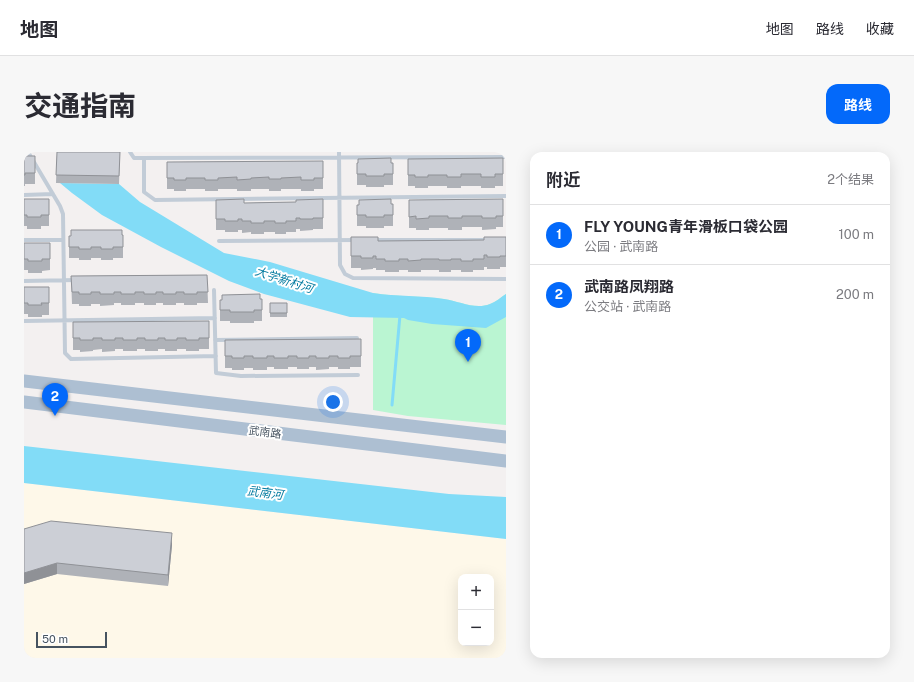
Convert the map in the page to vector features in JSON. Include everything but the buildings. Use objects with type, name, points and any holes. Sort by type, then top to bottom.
[{"type":"main road","name":"武南路","points":[[24,380],[506,437]]},
{"type":"main road","name":"武南路","points":[[24,402],[506,461]]},
{"type":"lane","points":[[28,152],[60,206],[63,214],[65,354],[71,358],[216,356]]},
{"type":"lane","points":[[130,152],[134,158],[506,157]]},
{"type":"lane","points":[[339,152],[340,265],[345,274],[352,278],[506,279]]},
{"type":"lane","points":[[144,158],[144,192],[155,200],[506,196]]},
{"type":"lane","points":[[24,194],[53,194]]},
{"type":"lane","points":[[24,240],[63,240]]},
{"type":"lane","points":[[219,241],[364,240]]},
{"type":"lane","points":[[372,240],[490,240]]},
{"type":"lane","points":[[24,281],[80,280]]},
{"type":"lane","points":[[214,290],[216,373],[241,376],[358,375]]},
{"type":"lane","points":[[24,322],[215,318]]},
{"type":"lane","points":[[215,340],[357,338]]},
{"type":"shaded area","points":[[24,483],[506,539],[506,658],[24,658]]},
{"type":"green space","points":[[373,293],[444,299],[473,306],[484,306],[496,301],[506,294],[506,425],[408,416],[373,410]]},
{"type":"water","points":[[60,183],[119,184],[140,202],[224,253],[270,262],[373,293],[435,298],[473,306],[484,306],[496,301],[506,294],[506,317],[486,328],[432,324],[404,318],[350,317],[264,294],[229,281],[102,215]]},
{"type":"water","name":"武南河","points":[[24,446],[449,494],[506,497],[506,539],[24,483]]},
{"type":"waterway","name":"大学新村河","points":[[392,405],[400,315]]},
{"type":"place","name":"FLY YOUNG青年滑板口袋公园","points":[[468,362]]},
{"type":"place","name":"武南路凤翔路","points":[[55,416]]}]
